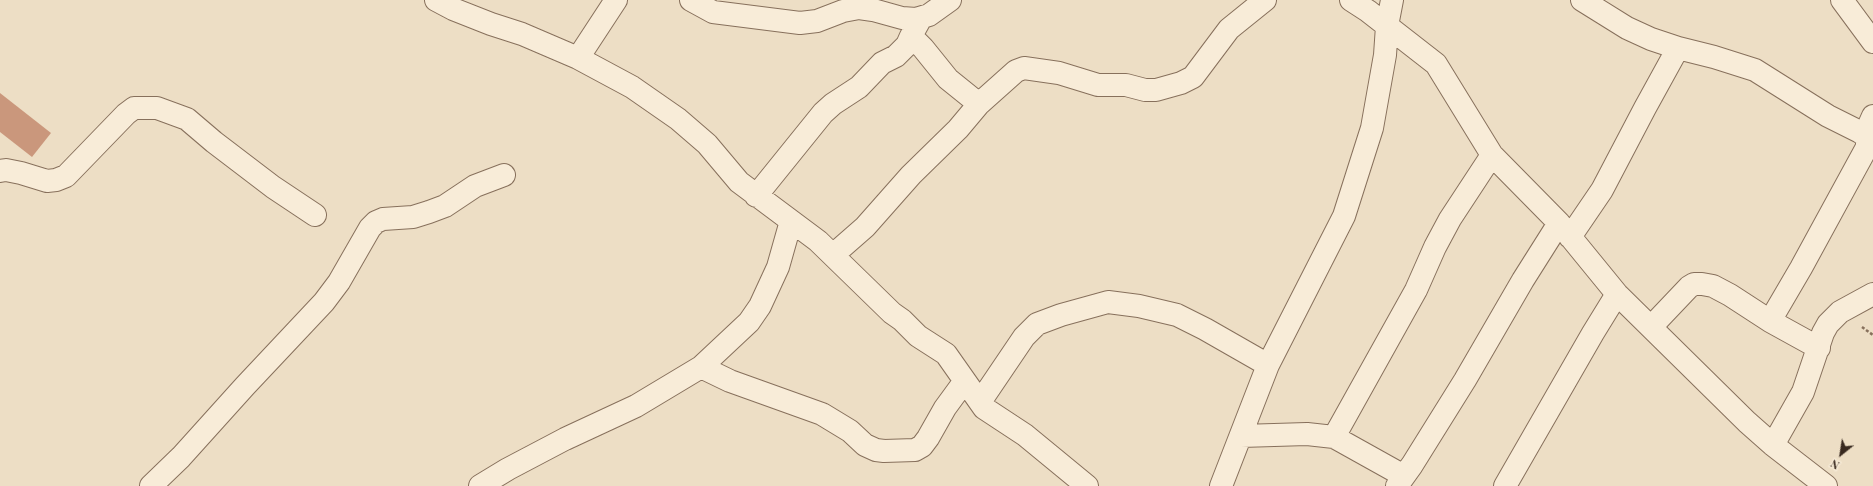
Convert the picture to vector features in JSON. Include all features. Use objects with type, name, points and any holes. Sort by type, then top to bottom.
[{"type":"street","points":[[436,0],[453,9],[522,34],[578,58],[632,87],[692,130],[720,158],[732,175],[756,196],[791,221],[833,255],[892,313],[902,320],[918,336],[949,357],[964,382],[986,410],[1024,435],[1074,482]]},
{"type":"street","points":[[578,58],[616,0]]},
{"type":"street","points":[[691,0],[713,12],[795,23],[811,22],[843,11],[859,8],[873,10],[902,18],[916,27],[923,48],[948,79],[979,104]]},
{"type":"street","points":[[756,196],[823,113],[833,104],[858,87],[882,63],[896,56],[907,45],[916,27],[950,0]]},
{"type":"street","points":[[1351,0],[1436,64],[1492,155],[1564,230],[1617,294],[1746,422],[1773,446],[1826,486]]},
{"type":"street","points":[[1221,486],[1268,365],[1344,216],[1372,128],[1385,55],[1387,26],[1392,0]]},
{"type":"street","points":[[1582,0],[1627,28],[1678,48],[1721,59],[1755,70],[1828,116],[1869,125],[1867,146],[1808,256],[1770,321]]},
{"type":"street","points":[[1842,0],[1873,42]]},
{"type":"street","points":[[833,255],[865,227],[911,175],[958,129],[979,104],[1016,70],[1024,68],[1059,73],[1098,85],[1126,85],[1145,90],[1168,88],[1192,77],[1229,30],[1256,3]]},
{"type":"street","points":[[1241,436],[1307,434],[1334,437],[1400,481],[1465,380],[1523,280],[1564,230],[1602,190],[1678,48]]},
{"type":"street","points":[[0,170],[21,173],[47,181],[56,180],[66,176],[126,114],[134,108],[157,108],[187,119],[214,142],[273,187],[315,215]]},
{"type":"street","points":[[1334,437],[1416,290],[1435,247],[1450,219],[1492,155]]},
{"type":"street","points":[[151,486],[181,457],[324,302],[339,282],[370,228],[376,222],[383,219],[413,217],[429,212],[445,206],[475,186],[504,175]]},
{"type":"street","points":[[480,486],[508,468],[565,439],[636,406],[701,368],[749,322],[760,306],[778,267],[791,221]]},
{"type":"street","points":[[1651,327],[1683,292],[1694,284],[1713,286],[1818,348]]},
{"type":"street","points":[[1505,486],[1617,294]]},
{"type":"street","points":[[1773,446],[1803,392],[1823,334],[1828,324],[1840,312],[1873,294]]},
{"type":"street","points":[[980,402],[1024,336],[1037,324],[1060,315],[1108,302],[1139,306],[1177,315],[1205,329],[1268,365]]},
{"type":"street","points":[[701,368],[730,381],[822,414],[850,431],[865,445],[876,450],[884,451],[914,450],[922,446],[945,408],[964,382]]},
{"type":"building","points":[[0,93],[51,133],[32,157],[0,132]]}]
